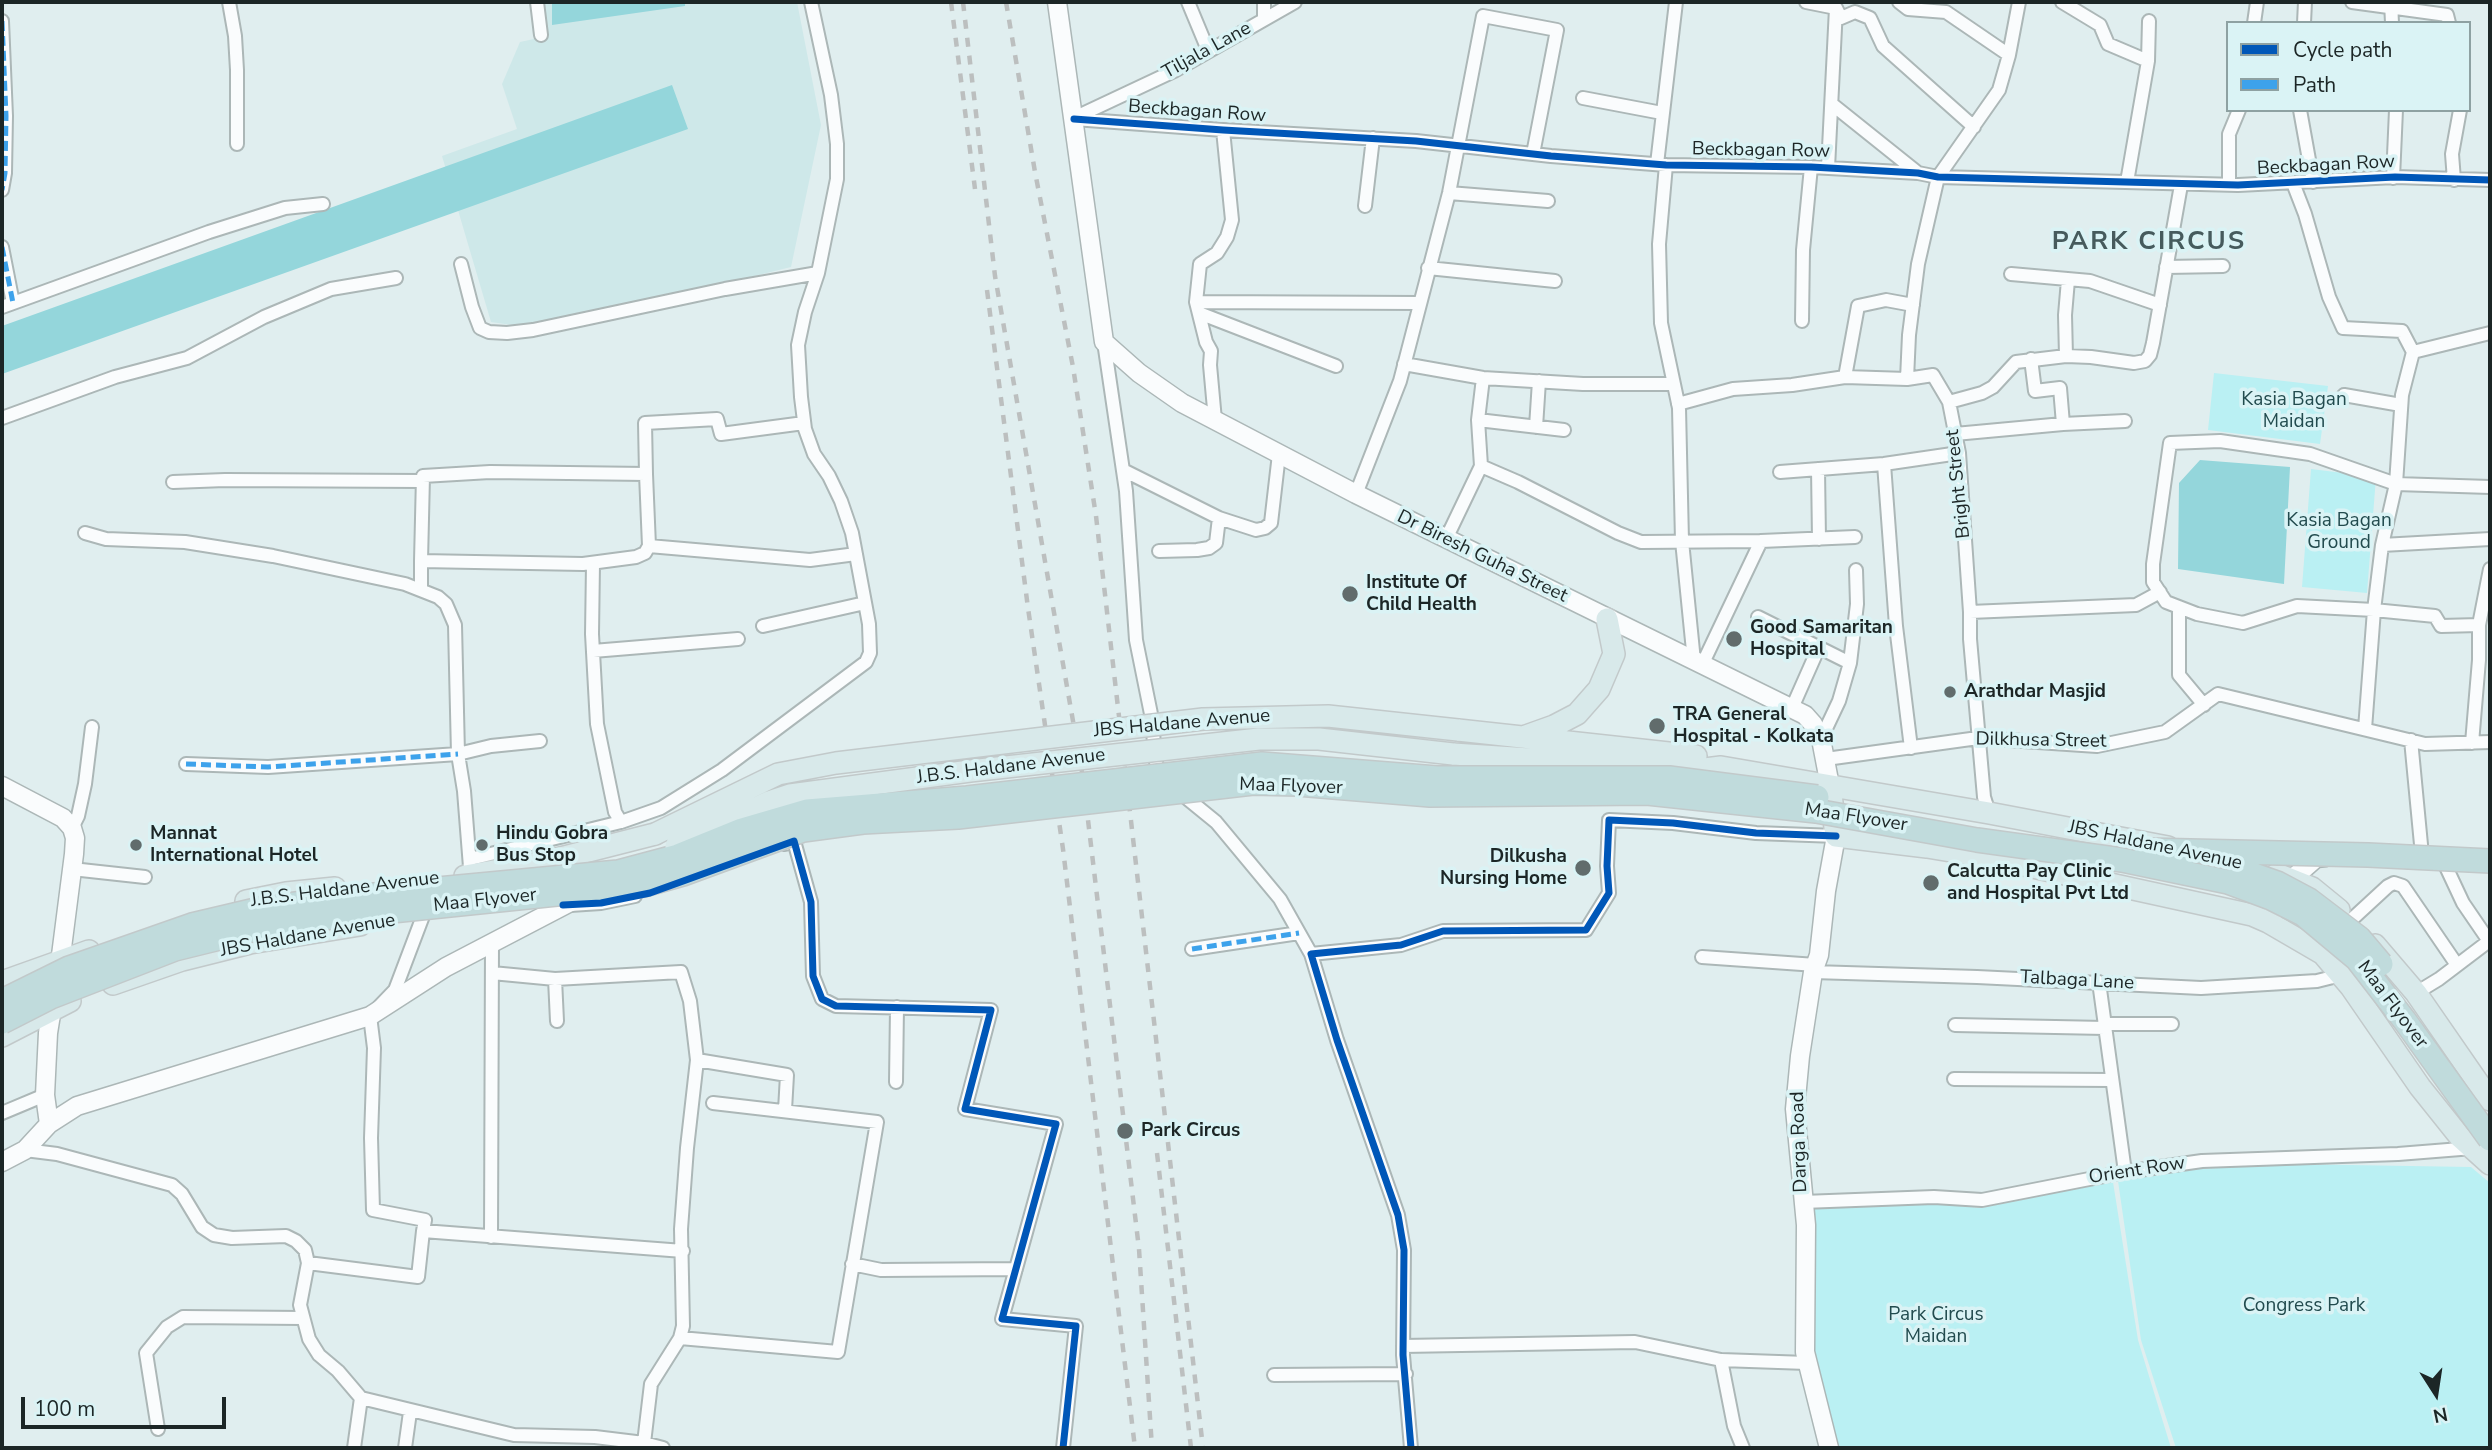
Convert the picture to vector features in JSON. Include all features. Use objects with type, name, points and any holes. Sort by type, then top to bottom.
[{"type":"highway","name":"Maa Flyover","points":[[2,1001],[69,968],[192,925],[260,909],[332,899],[618,872],[678,856],[742,830],[807,811],[967,798],[1262,764],[1437,778],[1669,778],[1801,794],[1991,830],[2094,846],[2146,850],[2238,870],[2277,883],[2332,916],[2359,938],[2421,1017],[2490,1117]]},
{"type":"highway","name":"Maa Flyover","points":[[2,1022],[51,997],[113,971],[175,949],[252,930],[324,918],[644,885],[683,874],[803,830],[863,822],[958,817],[1220,786],[1297,784],[1430,795],[1647,793],[1816,811],[2039,849],[2122,860],[2228,882],[2303,914],[2369,971],[2484,1147]]},
{"type":"highway","points":[[2146,850],[2490,861]]},
{"type":"main road","points":[[1056,2],[1104,342]]},
{"type":"main road","name":"Dr Biresh Guha Street","points":[[1104,342],[1139,373],[1215,420],[1356,494],[1805,715],[1821,739],[1830,786]]},
{"type":"main road","points":[[1521,738],[1577,715],[1599,689],[1614,654],[1607,619]]},
{"type":"main road","name":"JBS Haldane Avenue","points":[[2,1037],[52,1009],[182,960],[250,943],[474,908],[636,863],[660,843],[778,774],[836,763],[1203,719],[1328,716],[1703,757],[1721,767]]},
{"type":"main road","name":"J.B.S. Haldane Avenue","points":[[2,982],[189,916],[241,902],[286,893],[419,879],[470,867],[545,862],[660,843],[790,795],[970,771],[1259,739],[1319,739],[1453,754]]},
{"type":"main road","name":"JBS Haldane Avenue","points":[[1453,754],[1697,770],[1721,767],[1989,813],[2224,858],[2292,879],[2312,888],[2383,953],[2416,993],[2490,1100]]},
{"type":"main road","points":[[2,786],[63,818],[72,828],[75,838],[61,959],[52,1009],[44,1095],[50,1124]]},
{"type":"main road","points":[[1830,786],[1836,836]]},
{"type":"main road","name":"Maa Flyover","points":[[1836,836],[1987,857],[2252,915],[2268,922],[2323,954],[2341,975],[2420,1087],[2460,1137],[2484,1147],[2490,1164]]},
{"type":"main road","name":"Darga Road","points":[[1829,1448],[1805,1352],[1806,1226],[1795,1109],[1800,1056],[1814,969],[1819,955],[1826,891],[1836,836]]},
{"type":"main road","points":[[2268,922],[2292,879],[2316,858],[2350,855],[2490,855]]},
{"type":"main road","points":[[2,1162],[26,1150],[50,1124],[76,1106],[370,1016],[446,967],[606,883],[636,863]]},
{"type":"street","points":[[229,2],[237,70],[237,144]]},
{"type":"street","points":[[537,2],[541,35]]},
{"type":"street","points":[[470,867],[661,808],[722,770],[866,662],[870,653],[856,554],[841,501],[814,454],[804,423],[798,345],[805,312],[818,274],[837,179],[837,144],[831,94],[811,2]]},
{"type":"street","points":[[1188,2],[1208,50]]},
{"type":"street","name":"Tiljala Lane","points":[[1264,2],[1264,19]]},
{"type":"street","name":"Tiljala Lane","points":[[1074,119],[1174,71],[1295,2]]},
{"type":"street","points":[[1676,2],[1662,113],[1659,244],[1661,323],[1678,404],[1682,541],[1698,663]]},
{"type":"street","points":[[1806,2],[1836,8]]},
{"type":"street","points":[[1899,2],[1908,9],[1946,12],[2009,55]]},
{"type":"street","points":[[1678,404],[1733,388],[1792,385],[1845,377],[1907,379],[1918,264],[1938,177],[1999,90],[2019,2]]},
{"type":"street","points":[[2062,2],[2100,25],[2108,44],[2148,61]]},
{"type":"street","points":[[2254,21],[2257,2]]},
{"type":"street","points":[[2304,21],[2305,2]]},
{"type":"street","points":[[2352,2],[2391,4],[2448,15],[2449,21]]},
{"type":"street","points":[[1828,168],[1836,8]]},
{"type":"street","points":[[1836,8],[1841,18],[1855,12],[1870,18],[1883,46],[1974,127]]},
{"type":"street","points":[[1356,494],[1391,406],[1404,364],[1449,193],[1483,16],[1557,30],[1533,155]]},
{"type":"street","points":[[2,21],[6,116],[2,190]]},
{"type":"street","points":[[2127,183],[2148,61],[2149,21]]},
{"type":"street","points":[[1583,98],[1662,113]]},
{"type":"street","points":[[1833,105],[1918,173]]},
{"type":"street","points":[[2229,184],[2229,134],[2238,112]]},
{"type":"street","points":[[2300,112],[2313,182]]},
{"type":"street","points":[[2393,178],[2396,112]]},
{"type":"street","points":[[2454,180],[2452,154],[2460,112]]},
{"type":"street","name":"Beckbagan Row","points":[[1074,119],[1458,144],[1533,155],[1661,164],[1811,167],[1918,173],[1938,177],[2181,185],[2393,178],[2490,180]]},
{"type":"street","points":[[1215,420],[1210,351],[1197,308],[1200,264],[1217,253],[1227,237],[1232,220],[1223,130]]},
{"type":"street","points":[[1365,206],[1373,138]]},
{"type":"street","points":[[1802,321],[1803,250],[1811,167]]},
{"type":"street","points":[[2292,183],[2305,214],[2329,297],[2343,328],[2402,331],[2413,352],[2401,405],[2396,484],[2382,545],[2365,729]]},
{"type":"street","points":[[1949,402],[1982,393],[1993,387],[2016,362],[2066,356],[2134,363],[2146,361],[2150,355],[2161,305],[2181,185]]},
{"type":"street","points":[[1449,193],[1548,201]]},
{"type":"street","points":[[2,247],[7,305],[222,228],[285,208],[323,204]]},
{"type":"street","points":[[461,264],[480,328],[489,332],[507,333],[533,330],[725,289],[818,274]]},
{"type":"street","points":[[2166,267],[2223,266]]},
{"type":"street","points":[[1428,268],[1555,281]]},
{"type":"street","points":[[2011,274],[2090,281],[2161,305]]},
{"type":"street","points":[[2,418],[115,376],[187,358],[264,317],[331,289],[396,278]]},
{"type":"street","points":[[2066,356],[2064,315],[2068,280]]},
{"type":"street","points":[[1845,377],[1858,306],[1886,300],[1913,305]]},
{"type":"street","points":[[1197,308],[1419,303]]},
{"type":"street","points":[[1197,308],[1336,366]]},
{"type":"street","points":[[2413,352],[2490,333]]},
{"type":"street","points":[[1104,342],[1126,491],[1136,640],[1151,715],[1157,771],[1192,805],[1216,822],[1280,899],[1311,954],[1337,1040],[1398,1215],[1404,1250],[1403,1346],[1411,1448]]},
{"type":"street","points":[[2031,359],[2035,391],[2060,388],[2063,424]]},
{"type":"street","points":[[1404,364],[1483,378],[1673,384]]},
{"type":"street","name":"Bright Street","points":[[1907,379],[1933,375],[1949,402],[1959,453],[1978,738],[1984,797],[1989,813]]},
{"type":"street","points":[[1446,539],[1481,466],[1478,419],[1483,378]]},
{"type":"street","points":[[1536,427],[1539,381]]},
{"type":"street","points":[[2344,395],[2401,405]]},
{"type":"street","points":[[421,561],[593,564],[636,557],[645,553],[649,546],[645,423],[717,419],[721,435],[804,423]]},
{"type":"street","points":[[1478,419],[1564,430]]},
{"type":"street","points":[[1955,435],[2125,421]]},
{"type":"street","points":[[2479,625],[2441,626],[2435,617],[2374,610],[2297,606],[2243,623],[2197,614],[2166,601],[2153,582],[2153,564],[2170,443],[2220,441],[2310,454],[2396,484],[2490,487]]},
{"type":"street","points":[[1780,472],[1884,464],[1959,453]]},
{"type":"street","points":[[1123,470],[1219,517],[1256,530],[1272,523],[1279,454]]},
{"type":"street","points":[[1884,464],[1896,626],[1911,748]]},
{"type":"street","points":[[1481,466],[1641,542],[1855,537]]},
{"type":"street","points":[[1818,469],[1819,539]]},
{"type":"street","points":[[421,589],[423,476],[490,472],[646,474]]},
{"type":"street","points":[[173,482],[423,481]]},
{"type":"street","points":[[1159,551],[1197,551],[1209,548],[1216,543],[1219,517]]},
{"type":"street","points":[[85,533],[106,539],[214,545],[405,584],[438,597],[446,604],[455,625],[458,754],[464,791],[474,908]]},
{"type":"street","points":[[2382,545],[2490,539]]},
{"type":"street","points":[[1698,663],[1762,541]]},
{"type":"street","points":[[649,546],[810,560],[856,554]]},
{"type":"street","points":[[593,564],[593,651],[599,736],[615,812],[621,822]]},
{"type":"street","points":[[2472,743],[2479,625],[2490,569]]},
{"type":"street","points":[[1821,739],[1839,701],[1850,663],[1857,604],[1856,570]]},
{"type":"street","points":[[1970,612],[2136,605],[2160,592]]},
{"type":"street","points":[[763,626],[865,603]]},
{"type":"street","points":[[2179,607],[2179,675],[2204,705]]},
{"type":"street","points":[[1758,617],[1850,663]]},
{"type":"street","points":[[593,651],[738,639]]},
{"type":"street","points":[[1792,708],[1819,648]]},
{"type":"street","name":"Dilkhusa Street","points":[[1826,759],[1978,738],[2097,746],[2165,732],[2218,694],[2425,744],[2490,742]]},
{"type":"street","points":[[72,828],[83,795],[92,727]]},
{"type":"street","points":[[2411,740],[2422,855]]},
{"type":"street","points":[[186,764],[268,767],[458,754],[491,746],[540,741]]},
{"type":"street","points":[[1311,954],[1401,946],[1443,931],[1586,930],[1609,894],[1609,820],[1673,823],[1756,833],[1836,836]]},
{"type":"street","points":[[563,905],[601,903],[650,892],[794,841],[811,902],[813,976],[822,999],[836,1006],[991,1010],[965,1109],[1056,1124],[1002,1319],[1076,1326],[1063,1448]]},
{"type":"street","points":[[2416,993],[2490,941],[2463,902],[2441,855]]},
{"type":"street","points":[[72,869],[145,877]]},
{"type":"street","points":[[308,1263],[418,1277],[425,1220],[373,1210],[371,1138],[374,1048],[370,1016],[395,990],[423,916],[419,879]]},
{"type":"street","points":[[2350,921],[2388,886],[2394,883],[2403,886],[2457,965]]},
{"type":"street","points":[[1192,949],[1299,933]]},
{"type":"street","points":[[491,1237],[492,943]]},
{"type":"street","name":"Talbaga Lane","points":[[1702,957],[1814,969],[2201,988],[2317,981],[2341,975]]},
{"type":"street","points":[[492,973],[555,979],[681,972],[690,1001],[698,1060],[681,1229],[683,1326],[680,1338],[651,1384],[644,1443]]},
{"type":"street","points":[[555,979],[557,1021]]},
{"type":"street","points":[[2099,982],[2125,1172]]},
{"type":"street","points":[[897,1007],[897,1082]]},
{"type":"street","points":[[1955,1025],[2172,1024]]},
{"type":"street","points":[[698,1060],[787,1075],[785,1110]]},
{"type":"street","points":[[1954,1079],[2112,1080]]},
{"type":"street","points":[[2,1112],[44,1095]]},
{"type":"street","points":[[680,1338],[838,1352],[877,1122],[713,1103]]},
{"type":"street","name":"Orient Row","points":[[1803,1202],[1934,1197],[1982,1200],[2125,1172],[2202,1161],[2398,1154],[2484,1147]]},
{"type":"street","points":[[26,1150],[57,1154],[172,1185],[182,1194],[202,1227],[215,1235],[232,1238],[286,1236],[296,1241],[305,1250],[308,1263],[300,1305],[309,1339],[319,1355],[338,1371],[361,1398],[514,1435],[596,1437],[663,1448]]},
{"type":"street","points":[[423,1231],[683,1251]]},
{"type":"street","points":[[852,1264],[881,1270],[1016,1269]]},
{"type":"street","points":[[158,1429],[146,1353],[167,1327],[183,1317],[303,1318]]},
{"type":"street","points":[[1403,1346],[1635,1342],[1721,1360],[1807,1363]]},
{"type":"street","points":[[1721,1360],[1734,1426],[1743,1448]]},
{"type":"street","points":[[1274,1375],[1406,1374]]},
{"type":"street","points":[[354,1448],[361,1398]]},
{"type":"street","points":[[405,1448],[410,1412]]},
{"type":"shaded area","points":[[542,2],[797,2],[821,125],[791,267],[540,329],[491,322],[442,156],[517,129],[502,84],[520,42],[543,37]]},
{"type":"shaded area","points":[[552,2],[685,2],[685,6],[552,25]]},
{"type":"shaded area","points":[[672,85],[688,129],[2,374],[2,326]]},
{"type":"shaded area","points":[[2200,460],[2290,467],[2284,584],[2178,569],[2179,483]]},
{"type":"green space","name":"Kasia Bagan Maidan","points":[[2214,373],[2328,386],[2320,444],[2208,430]]},
{"type":"green space","name":"Kasia Bagan Ground","points":[[2311,469],[2376,477],[2367,593],[2302,587]]},
{"type":"green space","name":"Congress Park","points":[[2288,1164],[2471,1167],[2490,1183],[2490,1448],[2176,1448],[2141,1340],[2118,1181],[2181,1170]]},
{"type":"green space","name":"Park Circus Maidan","points":[[2113,1182],[2138,1340],[2171,1448],[1831,1448],[1812,1352],[1813,1208],[1929,1203],[1981,1208]]},
{"type":"railway","points":[[951,2],[975,189]]},
{"type":"railway","points":[[963,2],[995,276],[1083,778],[1139,1249],[1152,1448]]},
{"type":"railway","points":[[1006,2],[1035,172],[1073,367],[1096,516],[1203,1448]]},
{"type":"railway","points":[[987,290],[1028,608],[1063,849],[1135,1448]]},
{"type":"railway","points":[[1157,1153],[1191,1448]]},
{"type":"marked path","points":[[2,21],[6,116],[2,190]]},
{"type":"marked path","points":[[2,247],[13,303]]},
{"type":"marked path","points":[[186,764],[268,767],[458,754]]},
{"type":"marked path","points":[[1192,949],[1299,933]]},
{"type":"cycle path","points":[[1074,119],[1416,141],[1666,165],[1811,167],[1918,173],[1938,177],[2238,185],[2395,177],[2490,180]]},
{"type":"cycle path","points":[[1411,1448],[1403,1355],[1404,1250],[1398,1215],[1337,1040],[1311,954],[1401,945],[1443,931],[1586,930],[1609,893],[1609,820],[1673,823],[1756,833],[1836,836]]},
{"type":"cycle path","points":[[563,905],[601,903],[650,893],[794,841],[811,902],[813,976],[822,999],[836,1006],[991,1010],[965,1109],[1056,1124],[1002,1319],[1076,1326],[1063,1448]]},
{"type":"place","name":"Institute Of Child Health","points":[[1350,594]]},
{"type":"place","name":"Good Samaritan Hospital","points":[[1734,639]]},
{"type":"place","name":"Arathdar Masjid","points":[[1950,692]]},
{"type":"place","name":"TRA General Hospital - Kolkata","points":[[1657,726]]},
{"type":"place","name":"Mannat International Hotel","points":[[136,845]]},
{"type":"place","name":"Hindu Gobra Bus Stop","points":[[482,845]]},
{"type":"place","name":"Dilkusha Nursing Home","points":[[1583,868]]},
{"type":"place","name":"Calcutta Pay Clinic and Hospital Pvt Ltd","points":[[1931,883]]},
{"type":"place","name":"Park Circus","points":[[1125,1131]]},
{"type":"district","name":"PARK CIRCUS","points":[[2149,243]]}]
